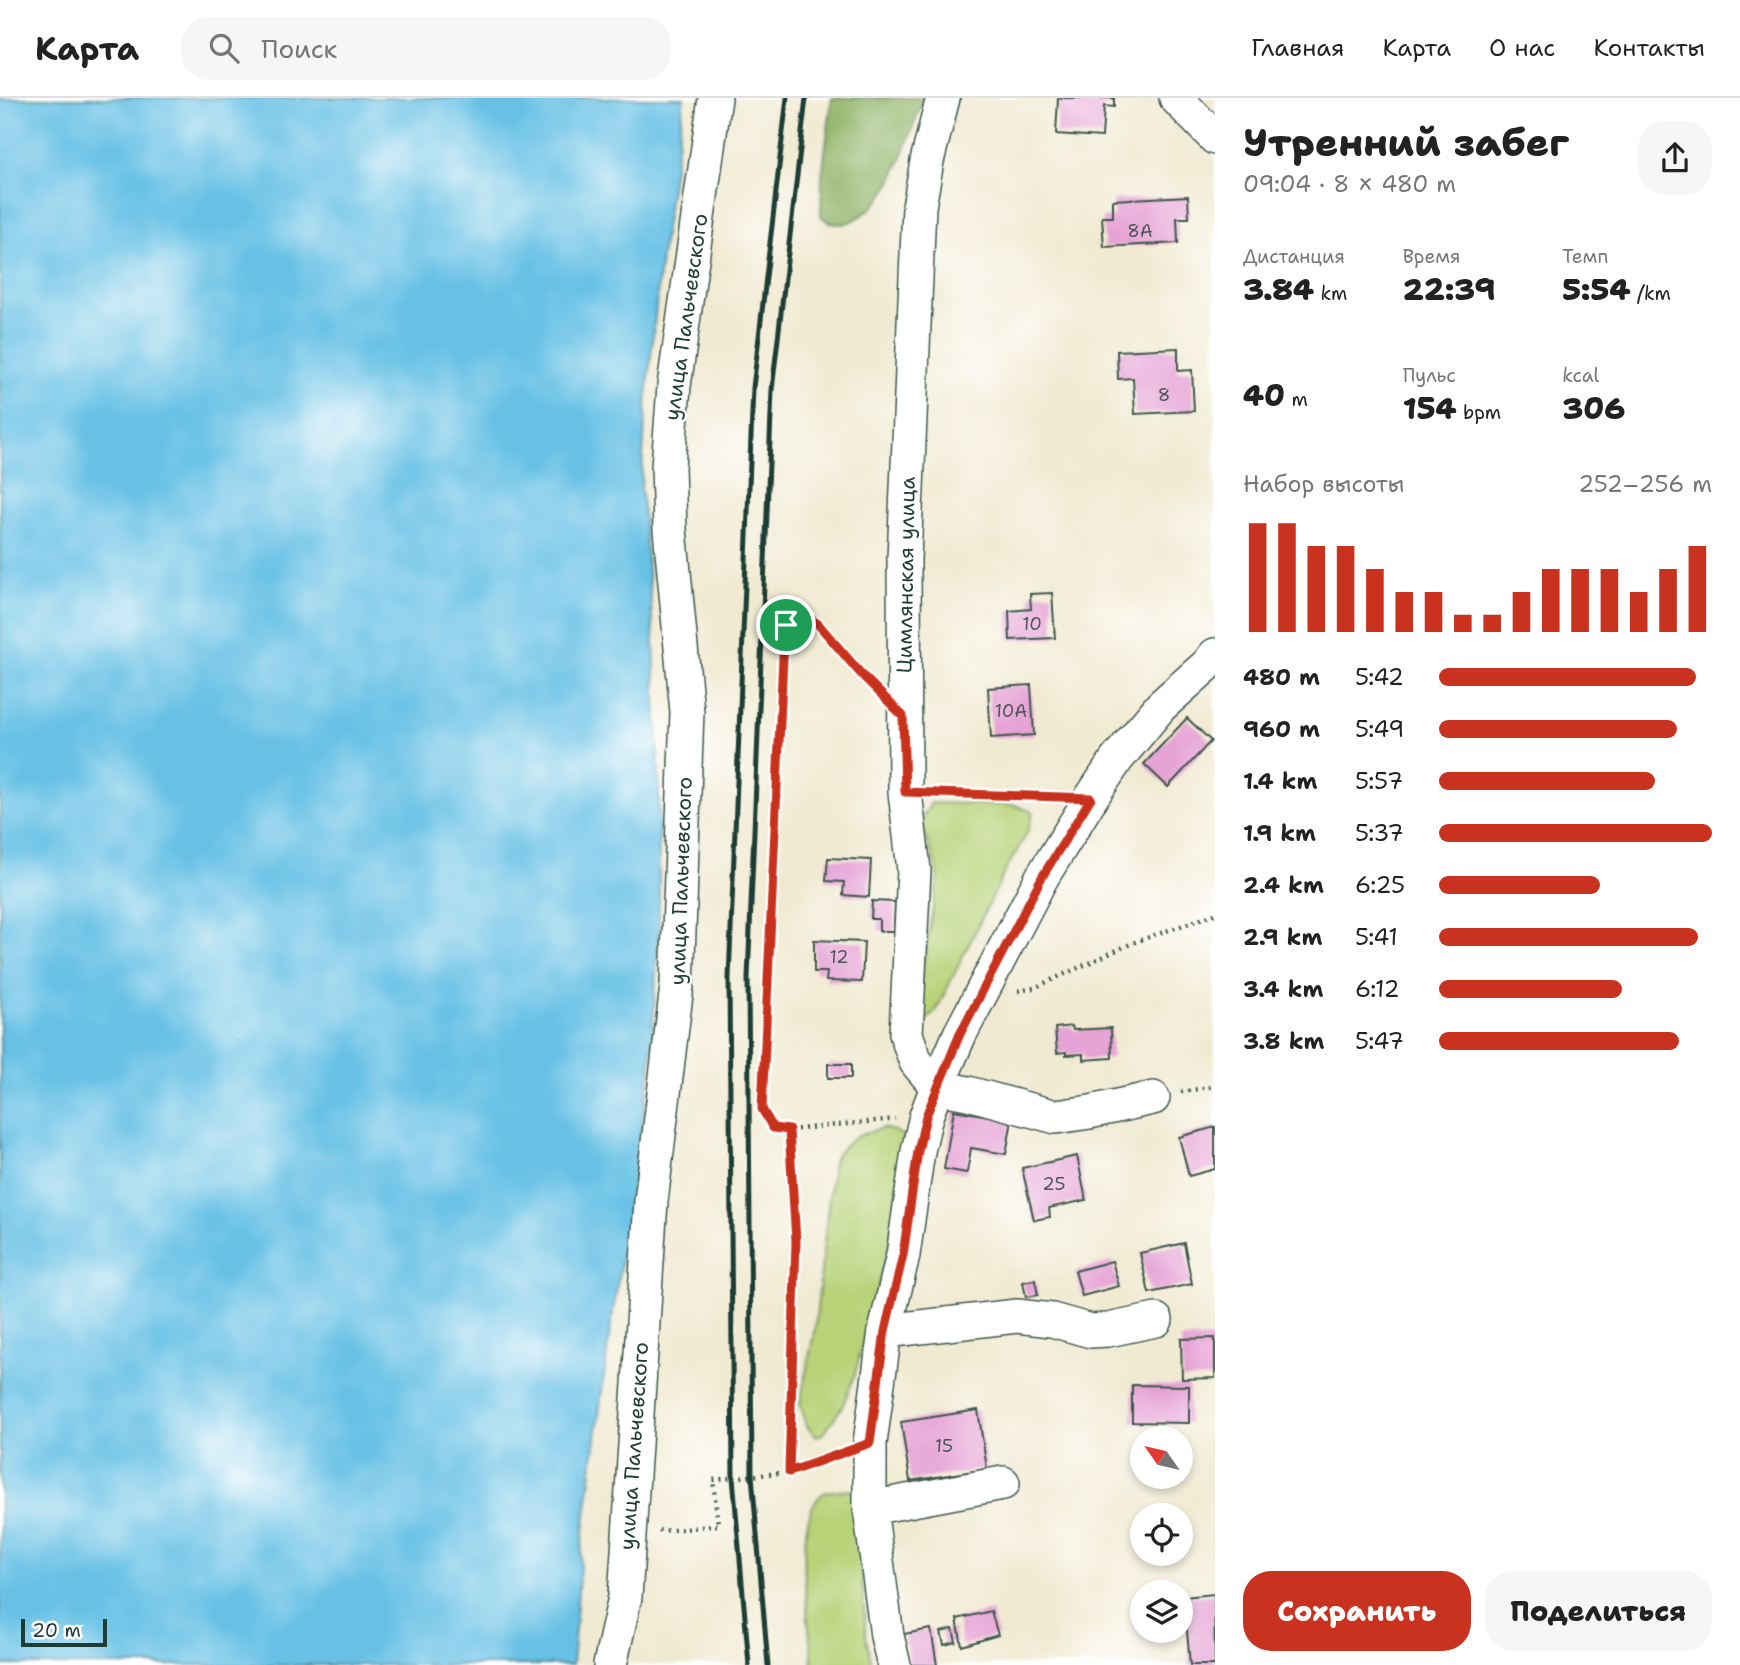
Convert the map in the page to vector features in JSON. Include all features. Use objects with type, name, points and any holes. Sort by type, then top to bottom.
[{"type":"street","name":"улица Пальчевского","points":[[610,1665],[625,1597],[652,1201],[677,985],[687,712],[670,529],[669,453],[674,386],[715,98]]},
{"type":"street","name":"Цимлянская улица","points":[[931,1101],[906,1034],[914,870],[905,792],[904,559],[919,207],[943,98]]},
{"type":"street","points":[[1176,98],[1215,138]]},
{"type":"street","points":[[894,1665],[887,1636],[870,1508],[870,1443],[885,1331],[903,1255],[918,1151],[931,1101],[960,1034],[1042,877],[1091,798],[1117,759],[1161,706],[1215,655]]},
{"type":"street","points":[[931,1101],[968,1093],[1056,1117],[1153,1098]]},
{"type":"street","points":[[885,1331],[1017,1316],[1052,1320],[1091,1331],[1156,1320]]},
{"type":"street","points":[[870,1508],[1003,1483]]},
{"type":"path","points":[[903,716],[808,617],[794,616],[786,625],[762,1109],[773,1128],[789,1130],[931,1101]]},
{"type":"path","points":[[905,792],[1091,798]]},
{"type":"path","points":[[986,988],[1011,991],[1034,988],[1135,942],[1215,914]]},
{"type":"path","points":[[789,1130],[796,1241],[789,1472]]},
{"type":"path","points":[[678,1528],[718,1525],[713,1480],[789,1472],[870,1443]]},
{"type":"green space","points":[[832,98],[924,98],[900,162],[884,194],[855,220],[838,224],[821,216],[822,176]]},
{"type":"green space","points":[[931,803],[1014,805],[1033,812],[1027,833],[1004,873],[936,1011],[926,1021],[922,1020],[916,1005],[938,879],[933,856],[922,828],[922,818]]},
{"type":"green space","points":[[883,1128],[897,1132],[905,1138],[890,1241],[854,1377],[842,1407],[823,1434],[816,1436],[808,1428],[800,1404],[815,1327],[833,1161],[854,1138]]},
{"type":"green space","points":[[851,1490],[860,1508],[866,1638],[872,1665],[813,1665],[805,1573],[808,1523],[814,1505],[824,1493]]},
{"type":"water","points":[[0,98],[684,98],[661,257],[641,488],[654,641],[659,777],[659,925],[650,1075],[608,1345],[581,1554],[572,1665],[0,1665]]},
{"type":"building","points":[[1058,98],[1114,98],[1114,107],[1104,106],[1102,137],[1056,134]]},
{"type":"building","points":[[1188,196],[1189,218],[1177,218],[1178,243],[1104,247],[1102,217],[1113,217],[1113,200]]},
{"type":"building","points":[[1178,348],[1178,371],[1192,370],[1194,411],[1135,414],[1133,378],[1118,379],[1117,351]]},
{"type":"building","points":[[1052,593],[1055,638],[1010,640],[1009,611],[1031,609],[1030,594]]},
{"type":"building","points":[[1031,685],[1034,735],[991,738],[988,688]]},
{"type":"building","points":[[1187,718],[1211,741],[1168,787],[1144,764]]},
{"type":"building","points":[[828,858],[871,860],[869,897],[843,895],[844,882],[826,881]]},
{"type":"building","points":[[872,901],[895,902],[894,931],[879,931],[879,919],[871,919]]},
{"type":"building","points":[[814,940],[864,942],[862,982],[826,981],[827,972],[814,972]]},
{"type":"building","points":[[1072,1026],[1073,1030],[1111,1028],[1112,1058],[1083,1060],[1083,1054],[1057,1053],[1055,1028]]},
{"type":"building","points":[[828,1064],[851,1064],[851,1078],[828,1078]]},
{"type":"building","points":[[954,1110],[1012,1120],[1006,1154],[971,1148],[967,1173],[944,1169]]},
{"type":"building","points":[[1215,1127],[1215,1169],[1189,1176],[1179,1137]]},
{"type":"building","points":[[1077,1156],[1086,1200],[1049,1208],[1050,1217],[1034,1220],[1022,1168]]},
{"type":"building","points":[[1184,1243],[1192,1284],[1149,1293],[1140,1253]]},
{"type":"building","points":[[1112,1261],[1119,1286],[1082,1296],[1075,1271]]},
{"type":"building","points":[[1035,1280],[1038,1295],[1026,1297],[1023,1282]]},
{"type":"building","points":[[1215,1338],[1215,1378],[1182,1379],[1181,1339]]},
{"type":"building","points":[[1132,1385],[1189,1386],[1189,1423],[1132,1422]]},
{"type":"building","points":[[978,1410],[987,1469],[910,1481],[901,1422]]},
{"type":"building","points":[[1214,1594],[1215,1665],[1190,1665],[1188,1643],[1193,1643],[1193,1596]]},
{"type":"building","points":[[991,1611],[998,1635],[962,1646],[957,1619]]},
{"type":"building","points":[[931,1629],[937,1665],[910,1665],[904,1634]]},
{"type":"building","points":[[953,1629],[956,1642],[944,1645],[941,1632]]},
{"type":"railway","points":[[749,1665],[733,1477],[729,978],[753,388],[787,98]]},
{"type":"railway","points":[[768,1665],[752,1475],[748,978],[772,390],[806,98]]},
{"type":"route","points":[[794,616],[808,617],[818,624],[862,675],[903,716],[905,792],[1091,798],[1042,877],[960,1034],[926,1116],[918,1151],[903,1255],[885,1331],[870,1443],[789,1472],[796,1241],[789,1130],[773,1128],[762,1109],[786,625],[794,616]]}]
